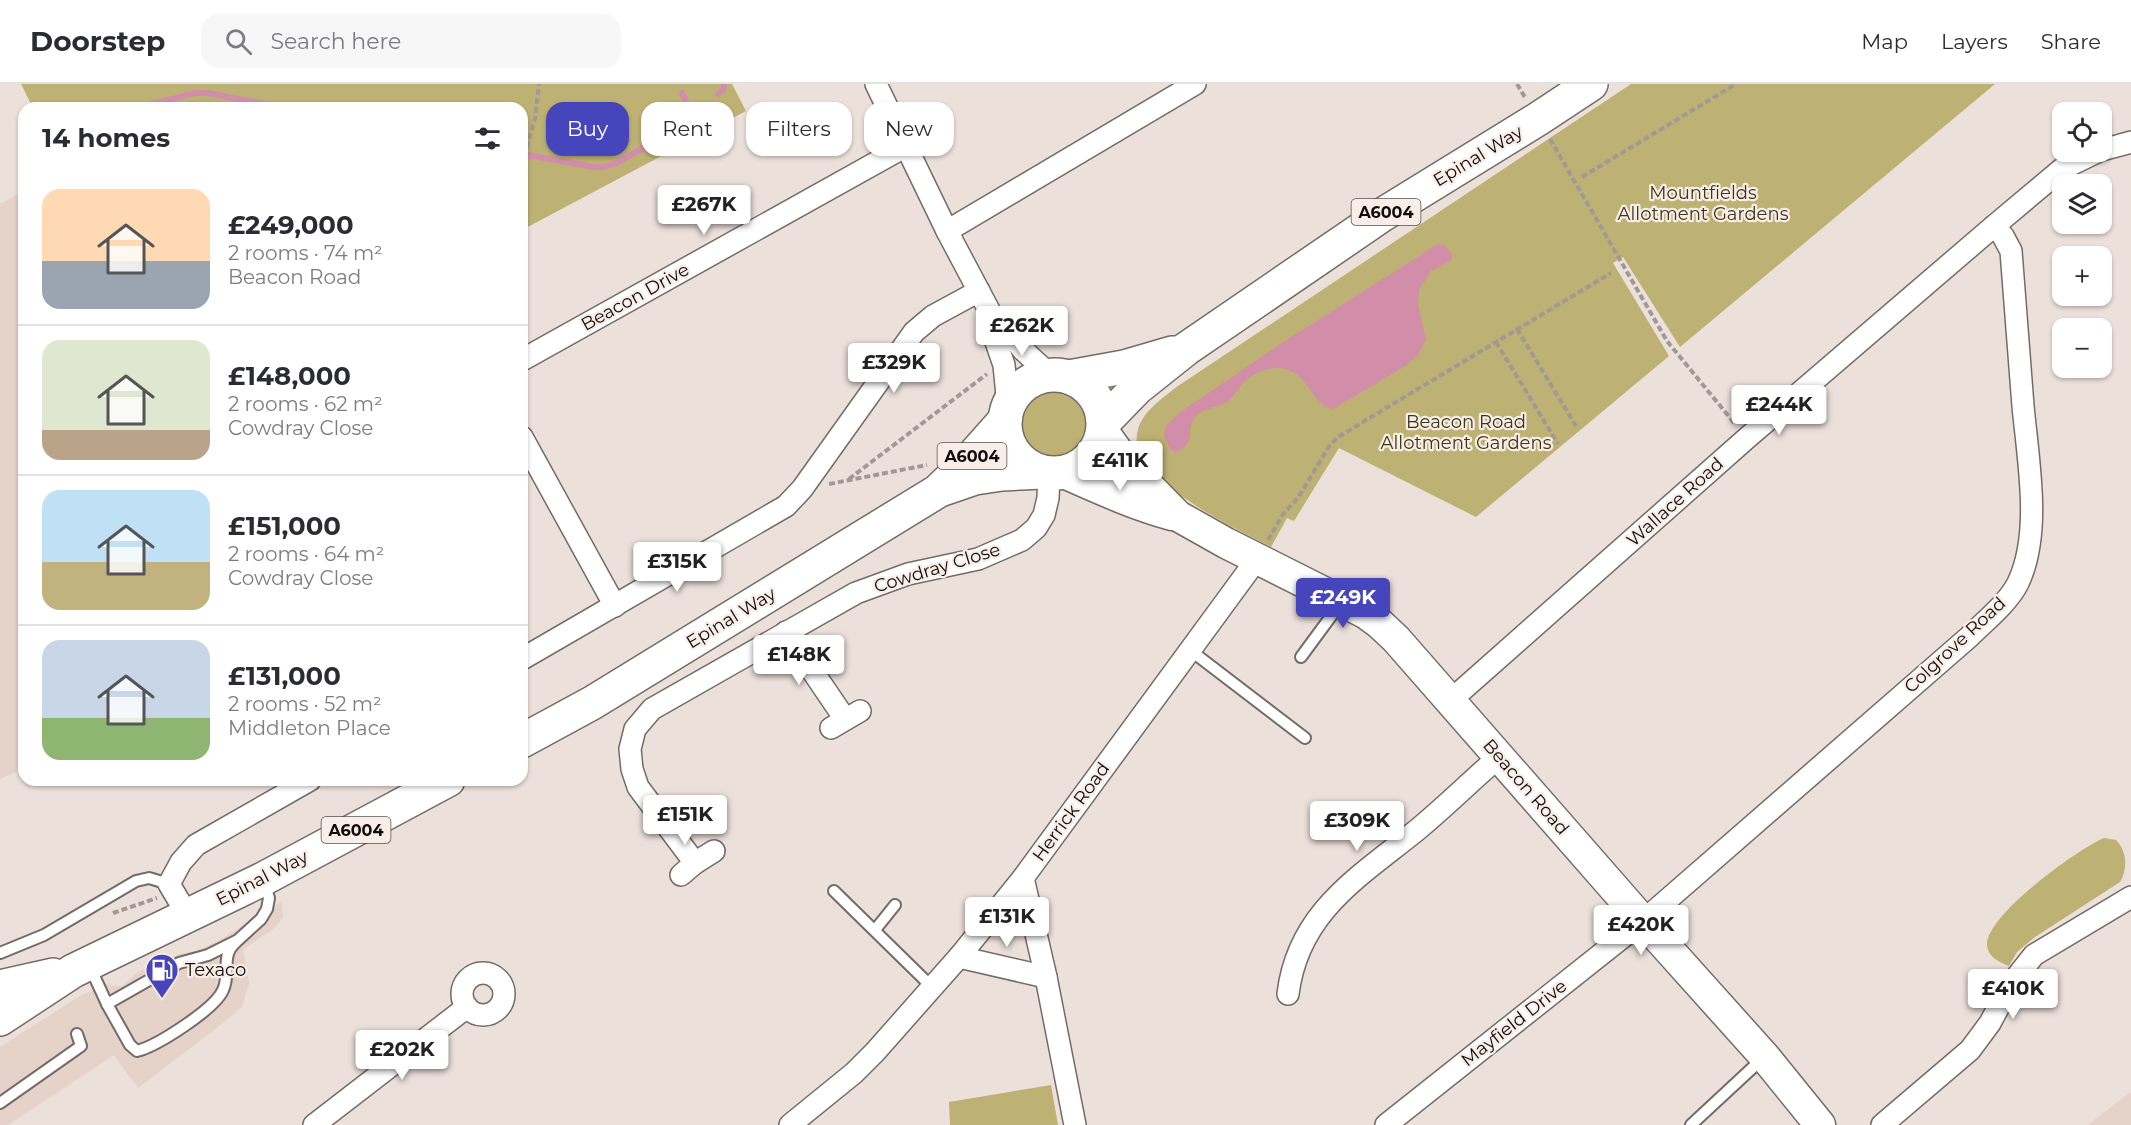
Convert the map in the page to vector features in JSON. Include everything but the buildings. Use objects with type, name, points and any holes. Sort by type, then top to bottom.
[{"type":"main road","name":"Epinal Way","points":[[1104,427],[1137,388],[1186,349],[1382,215],[1591,84]]},
{"type":"main road","name":"Epinal Way","points":[[1059,376],[1124,367],[1186,349]]},
{"type":"main road","points":[[1059,376],[1080,381],[1093,394],[1102,410],[1104,427],[1100,443],[1086,462],[1052,473],[1029,467],[1010,447],[1005,434],[1001,402],[1037,378],[1059,376]]},
{"type":"main road","name":"Epinal Way","points":[[528,738],[592,703],[936,477],[965,465],[1001,402]]},
{"type":"main road","name":"Epinal Way","points":[[936,477],[975,478],[1002,474],[1052,473]]},
{"type":"main road","name":"Epinal Way","points":[[0,1019],[80,968],[263,879],[437,786]]},
{"type":"main road","name":"Epinal Way","points":[[0,987],[80,968]]},
{"type":"street","points":[[876,84],[885,102]]},
{"type":"street","points":[[947,231],[1195,84]]},
{"type":"street","name":"Wallace Road","points":[[2112,147],[2131,142]]},
{"type":"street","name":"Beacon Drive","points":[[528,357],[888,156]]},
{"type":"street","points":[[911,156],[991,314],[994,336],[1004,364],[1001,402]]},
{"type":"street","name":"Wallace Road","points":[[1451,700],[1747,438],[2062,169],[2076,162]]},
{"type":"street","name":"Colgrove Road","points":[[1643,921],[1969,637],[2017,584],[2026,560],[2030,535],[2030,492],[2011,251],[2003,236],[1994,226]]},
{"type":"street","points":[[528,656],[786,506],[802,489],[914,332],[933,316],[979,291]]},
{"type":"street","points":[[991,314],[1006,327],[1023,350],[1059,376]]},
{"type":"street","name":"Beacon Road","points":[[1104,427],[1126,463],[1178,516]]},
{"type":"street","points":[[528,448],[615,606]]},
{"type":"street","name":"Beacon Road","points":[[1052,473],[1150,509],[1178,516],[1257,559],[1342,601],[1380,624],[1451,700],[1765,1057],[1820,1125]]},
{"type":"street","name":"Cowdray Close","points":[[714,851],[688,869],[638,787],[632,769],[630,749],[635,729],[652,709],[856,593],[884,581],[978,559],[1022,540],[1036,528],[1044,515],[1052,473]]},
{"type":"street","name":"Herrick Road","points":[[790,1125],[854,1073],[959,957],[1023,878],[1257,559]]},
{"type":"street","points":[[786,632],[845,719]]},
{"type":"street","points":[[1288,994],[1293,963],[1325,907],[1347,885],[1419,828],[1500,756]]},
{"type":"street","points":[[188,916],[169,884],[181,862],[196,846],[300,786]]},
{"type":"street","points":[[1023,878],[1046,977],[1075,1125]]},
{"type":"street","points":[[1882,1125],[1970,1050],[1990,1023],[2011,984],[2034,955],[2131,897]]},
{"type":"street","name":"Mayfield Drive","points":[[1386,1125],[1643,921]]},
{"type":"street","points":[[959,957],[1046,977]]},
{"type":"street","points":[[314,1125],[467,1007]]},
{"type":"lane","points":[[1301,657],[1342,601]]},
{"type":"lane","points":[[1190,650],[1305,738]]},
{"type":"lane","points":[[0,954],[44,935],[136,881],[149,878],[169,884]]},
{"type":"lane","points":[[80,968],[107,1004],[130,1044],[137,1051],[148,1049],[198,1016],[218,999],[225,988],[229,948],[261,919],[267,909],[269,898],[263,879]]},
{"type":"lane","points":[[834,891],[933,988]]},
{"type":"lane","points":[[875,930],[895,905]]},
{"type":"lane","points":[[107,1004],[180,963],[208,955],[238,940]]},
{"type":"lane","points":[[0,1103],[81,1046],[77,1034]]},
{"type":"lane","points":[[1691,1125],[1765,1057]]},
{"type":"path","points":[[528,146],[535,118],[539,84]]},
{"type":"path","points":[[1517,84],[1666,341],[1747,438]]},
{"type":"path","points":[[1582,177],[1736,84]]},
{"type":"path","points":[[1257,559],[1283,514],[1298,498],[1330,445],[1351,429],[1611,273]]},
{"type":"path","points":[[1517,329],[1576,426]]},
{"type":"path","points":[[1496,342],[1558,444]]},
{"type":"path","points":[[848,479],[992,370],[1001,402]]},
{"type":"path","points":[[802,489],[848,479],[936,477]]},
{"type":"shaded area","points":[[18,194],[18,771],[0,779],[0,204]]},
{"type":"shaded area","points":[[1438,244],[1448,249],[1452,254],[1452,260],[1431,271],[1419,290],[1418,305],[1426,339],[1418,355],[1407,365],[1333,409],[1320,402],[1303,381],[1289,370],[1275,368],[1261,372],[1245,381],[1227,402],[1197,415],[1192,423],[1189,441],[1186,445],[1175,453],[1170,449],[1164,436],[1166,426],[1179,413],[1285,341]]},
{"type":"shaded area","points":[[282,901],[283,918],[271,931],[243,949],[249,983],[242,1007],[222,1024],[138,1088],[114,1055],[8,1125],[0,1125],[0,1047],[80,996],[109,983],[112,986],[122,986],[138,972],[179,954],[196,951],[218,941]]},
{"type":"shaded area","points":[[2131,1092],[2131,1125],[2088,1125],[2102,1114]]},
{"type":"green space","points":[[21,84],[732,84],[746,111],[734,117],[734,102],[641,102],[641,156],[661,156],[528,227],[528,102],[30,102]]},
{"type":"green space","points":[[1631,84],[1995,84],[1680,347],[1623,257],[1613,263],[1669,356],[1476,517],[1339,448],[1294,521],[1287,518],[1271,547],[1186,499],[1165,483],[1148,465],[1138,447],[1138,429],[1155,404],[1178,386]]},
{"type":"green space","points":[[1055,387],[1069,390],[1081,398],[1089,410],[1092,424],[1089,438],[1081,450],[1069,458],[1055,461],[1041,458],[1029,450],[1021,438],[1018,424],[1021,410],[1029,398],[1041,390]]},
{"type":"green space","points":[[2104,838],[2116,840],[2122,849],[2125,866],[2120,882],[2035,937],[2017,952],[2009,966],[1992,956],[1987,945],[1991,932],[2001,917],[2035,884],[2075,855]]},
{"type":"green space","points":[[1051,1085],[1058,1125],[950,1125],[949,1102]]},
{"type":"waterway","points":[[718,94],[723,90],[724,84]]},
{"type":"waterway","points":[[160,102],[195,93],[208,93],[254,102]]},
{"type":"waterway","points":[[528,155],[594,167],[614,164],[686,125],[692,114],[682,93]]},
{"type":"place","name":"Texaco","points":[[162,999]]},
{"type":"park label","name":"Mountfields Allotment Gardens","points":[[1703,203]]},
{"type":"park label","name":"Beacon Road Allotment Gardens","points":[[1466,432]]}]
